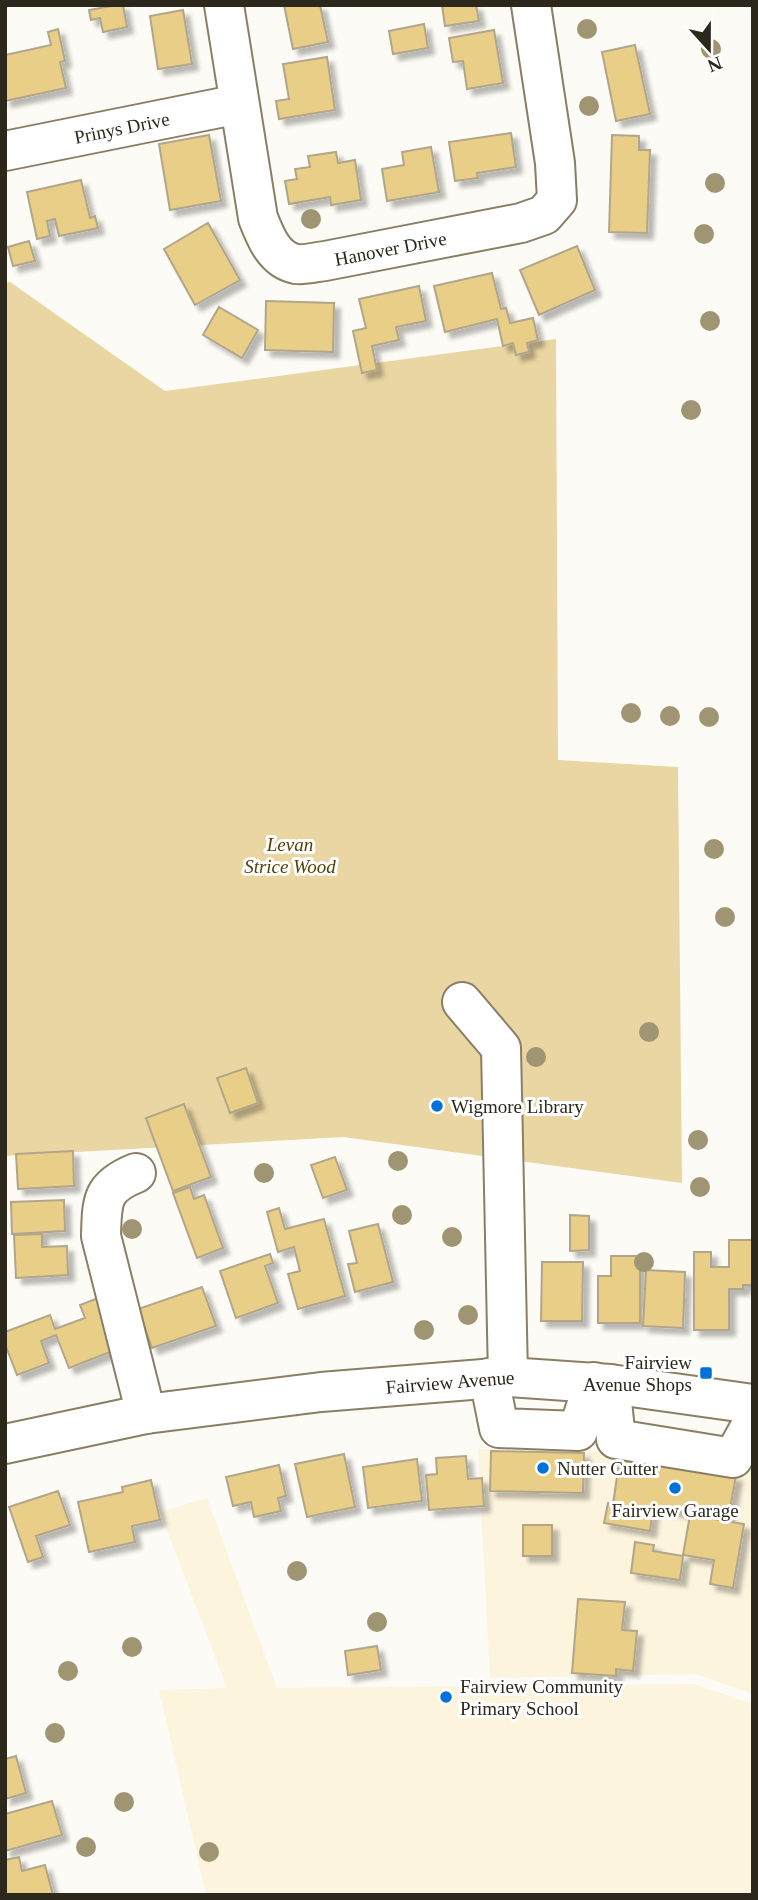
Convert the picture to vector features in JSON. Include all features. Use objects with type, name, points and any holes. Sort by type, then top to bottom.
[{"type":"street","name":"Hanover Drive","points":[[224,5],[258,218],[266,239],[277,254],[296,264],[325,261],[521,223],[544,215],[557,200],[555,163],[531,5]]},
{"type":"street","name":"Prinys Drive","points":[[5,151],[239,104]]},
{"type":"street","points":[[462,1002],[501,1048],[499,1428],[578,1431],[602,1383]]},
{"type":"street","points":[[136,1173],[116,1181],[107,1194],[102,1206],[101,1236],[146,1414]]},
{"type":"street","name":"Fairview Avenue","points":[[5,1444],[146,1414],[321,1392],[499,1378],[602,1383],[753,1404]]},
{"type":"street","points":[[602,1383],[616,1439],[733,1458],[753,1422]]},
{"type":"shaded area","points":[[478,1449],[595,1452],[753,1472],[753,1694],[696,1674],[490,1678]]},
{"type":"shaded area","name":"Fairview Community Primary School","points":[[207,1498],[277,1688],[694,1684],[753,1704],[753,1895],[206,1895],[159,1690],[227,1688],[160,1512]]},
{"type":"green space","name":"Levan Strice Wood","points":[[10,282],[165,391],[556,339],[558,760],[678,767],[682,1183],[343,1137],[5,1156],[5,283]]},
{"type":"building","points":[[123,5],[127,27],[103,32],[100,18],[91,20],[89,10]]},
{"type":"building","points":[[284,5],[320,5],[328,42],[293,49]]},
{"type":"building","points":[[442,5],[476,5],[479,21],[445,26]]},
{"type":"building","points":[[183,10],[192,64],[158,69],[150,16]]},
{"type":"building","points":[[424,24],[428,48],[393,54],[389,31]]},
{"type":"building","points":[[58,29],[65,61],[60,62],[66,88],[5,101],[5,55],[51,45],[48,32]]},
{"type":"building","points":[[494,30],[503,83],[467,89],[463,61],[453,62],[449,38]]},
{"type":"building","points":[[635,45],[650,114],[616,121],[602,52]]},
{"type":"building","points":[[327,57],[335,110],[279,119],[276,101],[289,99],[283,64]]},
{"type":"building","points":[[511,133],[516,167],[477,173],[478,178],[455,181],[449,142]]},
{"type":"building","points":[[209,135],[221,201],[170,210],[159,144]]},
{"type":"building","points":[[612,135],[639,136],[639,150],[650,150],[647,233],[609,232]]},
{"type":"building","points":[[431,147],[439,192],[387,201],[382,169],[404,165],[402,152]]},
{"type":"building","points":[[336,152],[338,163],[355,160],[361,200],[331,205],[330,197],[289,204],[285,181],[297,179],[295,169],[310,167],[308,156]]},
{"type":"building","points":[[81,180],[90,218],[95,216],[98,228],[59,236],[55,219],[47,221],[50,236],[37,239],[27,192]]},
{"type":"building","points":[[208,223],[240,280],[195,305],[164,249]]},
{"type":"building","points":[[29,241],[35,261],[13,266],[8,247]]},
{"type":"building","points":[[577,246],[595,290],[539,315],[520,270]]},
{"type":"building","points":[[492,273],[501,309],[506,308],[510,323],[533,318],[538,340],[527,343],[529,352],[516,355],[513,343],[503,346],[497,319],[445,332],[434,286]]},
{"type":"building","points":[[419,286],[426,321],[396,327],[399,340],[372,346],[377,370],[362,373],[353,331],[366,328],[359,299]]},
{"type":"building","points":[[266,301],[334,303],[333,352],[265,350]]},
{"type":"building","points":[[219,307],[258,330],[242,358],[203,335]]},
{"type":"building","points":[[246,1068],[258,1103],[230,1113],[217,1078]]},
{"type":"building","points":[[184,1104],[211,1177],[173,1191],[146,1118]]},
{"type":"building","points":[[73,1151],[74,1186],[18,1189],[16,1154]]},
{"type":"building","points":[[335,1157],[347,1190],[323,1198],[311,1165]]},
{"type":"building","points":[[190,1187],[194,1199],[204,1195],[223,1248],[197,1258],[173,1193]]},
{"type":"building","points":[[64,1200],[65,1231],[12,1234],[11,1202]]},
{"type":"building","points":[[279,1208],[285,1229],[324,1219],[345,1296],[298,1309],[288,1274],[300,1271],[294,1247],[278,1252],[267,1212]]},
{"type":"building","points":[[570,1215],[589,1216],[589,1250],[570,1251]]},
{"type":"building","points":[[378,1224],[393,1282],[355,1292],[348,1264],[357,1263],[349,1231]]},
{"type":"building","points":[[42,1234],[42,1247],[67,1246],[68,1275],[16,1278],[14,1235]]},
{"type":"building","points":[[729,1240],[753,1240],[753,1285],[743,1285],[743,1289],[729,1289],[729,1330],[694,1330],[694,1252],[711,1252],[711,1267],[729,1267]]},
{"type":"building","points":[[270,1254],[273,1263],[265,1266],[278,1303],[236,1318],[220,1271]]},
{"type":"building","points":[[611,1256],[640,1256],[640,1323],[598,1323],[598,1276],[611,1276]]},
{"type":"building","points":[[542,1262],[583,1262],[582,1321],[541,1321]]},
{"type":"building","points":[[646,1270],[685,1272],[683,1328],[643,1326]]},
{"type":"building","points":[[202,1287],[216,1326],[152,1348],[138,1309]]},
{"type":"building","points":[[98,1298],[118,1349],[69,1368],[56,1335],[41,1341],[49,1363],[17,1375],[5,1344],[5,1332],[50,1315],[55,1329],[85,1318],[80,1305]]},
{"type":"building","points":[[491,1451],[584,1453],[583,1493],[490,1491]]},
{"type":"building","points":[[344,1454],[355,1507],[307,1517],[295,1464]]},
{"type":"building","points":[[466,1456],[468,1479],[482,1478],[484,1506],[429,1510],[426,1475],[437,1474],[436,1458]]},
{"type":"building","points":[[620,1457],[736,1476],[728,1519],[653,1507],[650,1531],[604,1523],[608,1503],[613,1504]]},
{"type":"building","points":[[417,1459],[422,1501],[368,1508],[363,1467]]},
{"type":"building","points":[[279,1465],[286,1496],[278,1498],[281,1511],[254,1517],[251,1502],[233,1506],[226,1477]]},
{"type":"building","points":[[151,1480],[160,1520],[132,1526],[135,1542],[89,1552],[78,1502],[123,1492],[122,1487]]},
{"type":"building","points":[[58,1491],[70,1525],[36,1536],[43,1557],[28,1562],[9,1507]]},
{"type":"building","points":[[690,1515],[744,1524],[733,1588],[710,1584],[714,1560],[683,1555]]},
{"type":"building","points":[[523,1525],[552,1525],[552,1556],[523,1556]]},
{"type":"building","points":[[635,1542],[654,1545],[653,1551],[683,1556],[680,1580],[631,1573]]},
{"type":"building","points":[[578,1599],[625,1602],[622,1630],[637,1631],[633,1671],[616,1669],[616,1676],[572,1673]]},
{"type":"building","points":[[377,1646],[381,1670],[348,1675],[345,1651]]},
{"type":"building","points":[[16,1756],[26,1793],[5,1799],[5,1759]]},
{"type":"building","points":[[52,1801],[62,1835],[5,1851],[5,1814]]},
{"type":"building","points":[[19,1857],[22,1871],[45,1865],[53,1895],[5,1895],[5,1860]]},
{"type":"place","name":"Wigmore Library","points":[[437,1106]]},
{"type":"place","name":"Fairview Avenue Shops","points":[[706,1373]]},
{"type":"place","name":"Nutter Cutter","points":[[543,1468]]},
{"type":"place","name":"Fairview Garage","points":[[675,1488]]},
{"type":"place","name":"Fairview Community Primary School","points":[[446,1697]]}]
